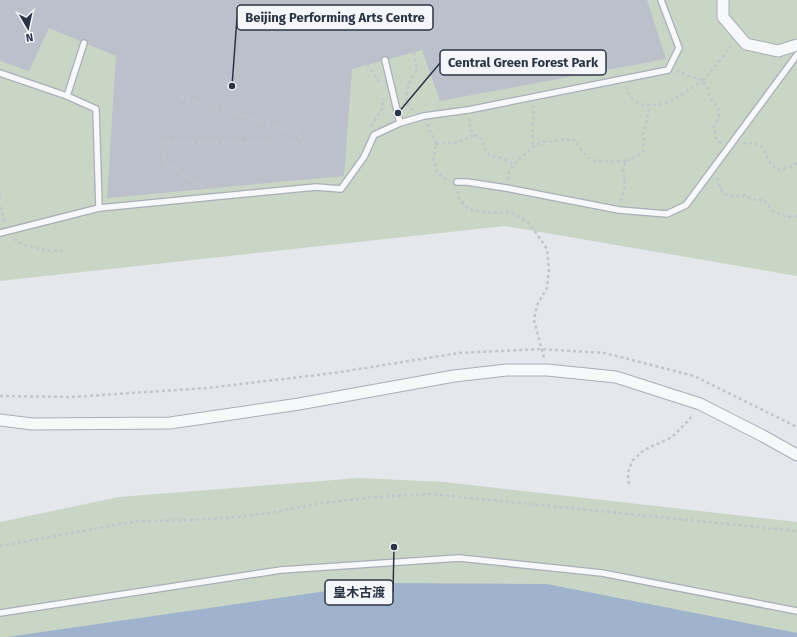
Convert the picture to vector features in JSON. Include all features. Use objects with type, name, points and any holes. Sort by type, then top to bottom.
[{"type":"street","points":[[723,0],[723,17],[746,44],[778,51],[797,45]]},
{"type":"street","points":[[0,420],[32,424],[170,423],[299,404],[454,376],[507,370],[547,370],[616,377],[700,404],[797,455]]},
{"type":"lane","points":[[0,233],[99,208],[218,198],[316,187],[341,189],[364,157],[374,135],[400,123],[424,116],[468,110],[668,70],[679,48],[661,0]]},
{"type":"lane","points":[[67,96],[84,43]]},
{"type":"lane","points":[[457,182],[467,182],[506,188],[619,210],[667,214],[686,205],[797,55]]},
{"type":"lane","points":[[384,60],[400,123]]},
{"type":"lane","points":[[0,73],[67,96],[96,109],[99,208]]},
{"type":"lane","points":[[0,613],[281,570],[459,558],[602,572],[797,611]]},
{"type":"path","points":[[624,79],[631,98],[640,104],[660,104],[670,101],[702,81],[740,36]]},
{"type":"path","points":[[414,52],[416,69],[409,82],[406,98],[410,108],[424,116],[436,144],[433,161],[438,173],[447,180],[457,182],[458,197],[468,208],[486,213],[510,212],[530,224],[546,249],[549,269],[547,288],[537,305],[534,320],[547,370]]},
{"type":"path","points":[[367,65],[380,84]]},
{"type":"path","points":[[668,70],[680,72],[702,81],[707,86],[710,97],[718,108],[719,116],[714,126],[717,141],[728,148]]},
{"type":"path","points":[[369,129],[382,110],[383,95]]},
{"type":"path","points":[[181,97],[298,133],[305,144],[162,142],[165,163],[218,198]]},
{"type":"path","points":[[532,97],[534,116],[532,142],[534,146]]},
{"type":"path","points":[[506,188],[514,164],[534,146],[543,142],[565,139],[575,140],[587,157],[607,162],[626,161],[636,157],[643,152],[643,133],[650,105]]},
{"type":"path","points":[[468,110],[471,130],[474,135],[480,138],[483,142],[487,153],[514,164]]},
{"type":"path","points":[[436,144],[464,141],[474,135]]},
{"type":"path","points":[[735,138],[742,143],[758,144],[764,149],[772,166],[780,170],[792,166],[797,162]]},
{"type":"path","points":[[619,210],[624,190],[623,169],[626,161]]},
{"type":"path","points":[[709,174],[718,179],[720,187],[726,195],[732,197],[744,195],[758,201],[763,199],[773,211],[787,217],[797,216]]},
{"type":"path","points":[[0,191],[0,199]]},
{"type":"path","points":[[0,207],[10,236],[22,244],[52,251],[67,251]]},
{"type":"path","points":[[629,484],[628,473],[632,461],[644,450],[672,437],[690,420],[700,404]]},
{"type":"path","points":[[0,546],[138,521],[195,520],[238,517],[322,503],[374,497],[431,494],[797,531]]},
{"type":"green space","points":[[0,0],[797,0],[797,276],[505,226],[0,281]]},
{"type":"green space","points":[[359,478],[444,482],[797,522],[797,637],[0,637],[0,522],[119,497]]},
{"type":"water","points":[[382,583],[547,584],[797,633],[797,637],[7,637]]},
{"type":"building","points":[[0,0],[647,0],[666,59],[440,101],[422,50],[352,69],[344,176],[107,198],[116,56],[49,28],[29,71],[0,61]]},
{"type":"place","name":"Beijing Performing Arts Centre","points":[[232,86]]},
{"type":"place","name":"Central Green Forest Park","points":[[398,113]]},
{"type":"place","name":"皇木古渡","points":[[394,547]]}]
